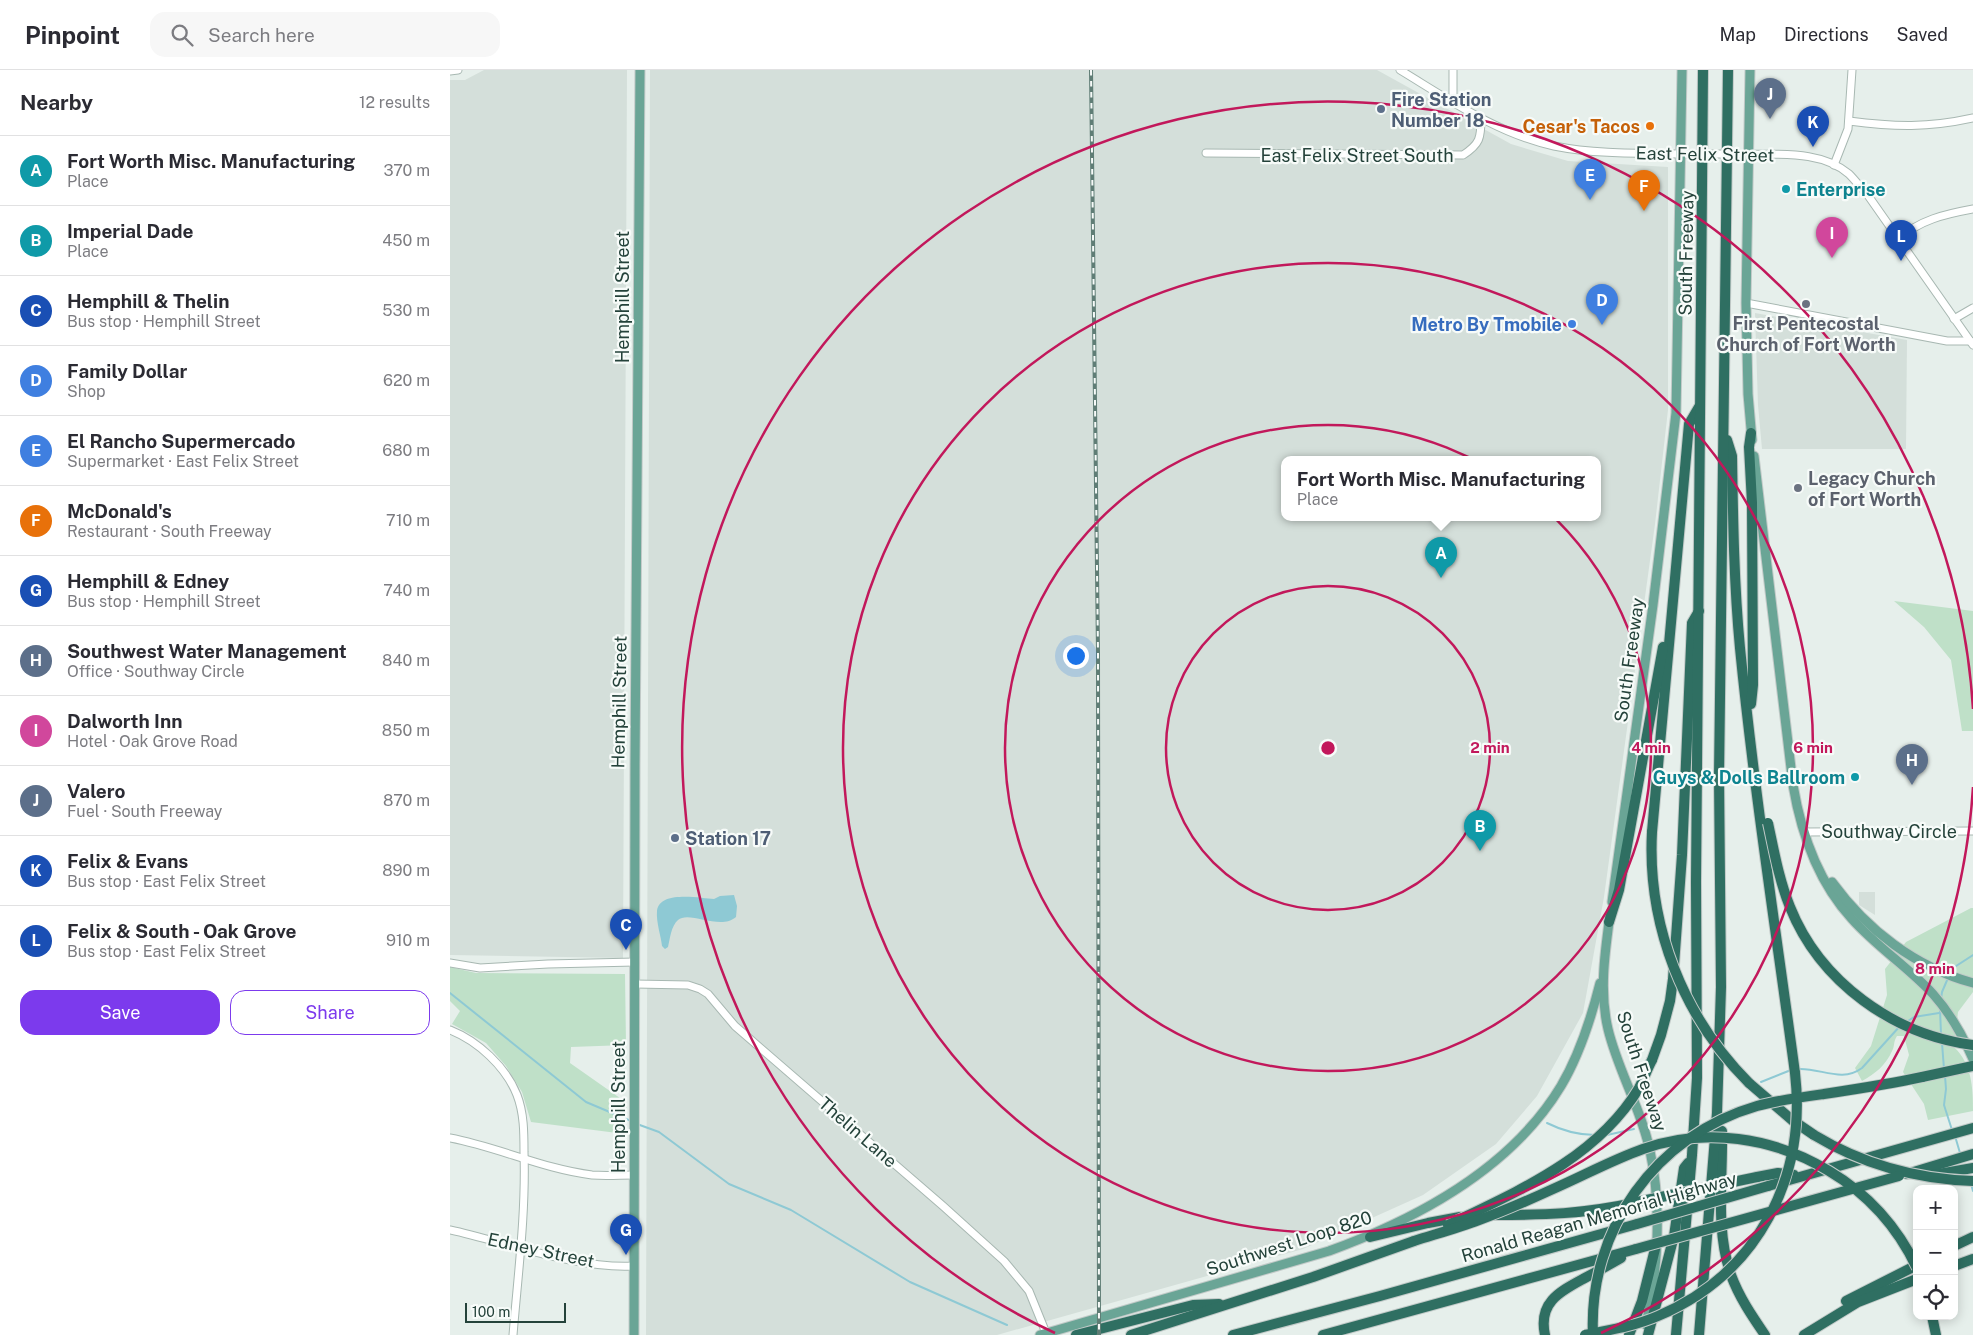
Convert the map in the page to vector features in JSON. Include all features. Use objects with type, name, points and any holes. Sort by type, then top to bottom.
[{"type":"highway","name":"South Freeway","points":[[1676,1335],[1692,1155],[1696,1078],[1700,407],[1704,164],[1703,70]]},
{"type":"highway","points":[[1699,1335],[1717,1113],[1720,986],[1719,776],[1728,70]]},
{"type":"highway","points":[[1700,407],[1689,424],[1652,832],[1654,895],[1671,961],[1686,996],[1701,1023],[1720,1050],[1741,1075],[1792,1120],[1844,1152],[1871,1162],[1939,1178],[1973,1182]]},
{"type":"highway","points":[[1585,1335],[1628,1326],[1658,1316],[1686,1302],[1730,1269],[1768,1219],[1784,1184],[1796,1137],[1797,1092],[1740,647],[1735,569],[1732,456],[1724,430]]},
{"type":"highway","points":[[1749,723],[1753,684],[1752,503],[1749,447],[1751,433]]},
{"type":"highway","points":[[1609,922],[1619,890],[1674,579]]},
{"type":"highway","points":[[1414,1241],[1526,1187],[1562,1165],[1606,1129],[1624,1109],[1639,1087],[1652,1060],[1661,1035],[1672,986],[1682,855],[1692,623],[1700,611]]},
{"type":"highway","points":[[1764,823],[1790,906],[1812,948],[1829,970],[1858,997],[1894,1021],[1938,1038],[1973,1045]]},
{"type":"highway","points":[[1592,1335],[1593,1302],[1597,1276],[1605,1247],[1618,1218],[1634,1193],[1653,1169],[1668,1154],[1692,1136],[1733,1114],[1766,1104],[1898,1082],[1973,1066]]},
{"type":"highway","points":[[1717,1113],[1722,1130],[1722,1220],[1728,1263],[1743,1301],[1765,1335]]},
{"type":"highway","name":"Ronald Reagan Memorial Highway","points":[[1233,1335],[1390,1294],[1973,1128]]},
{"type":"highway","points":[[1131,1335],[1479,1221],[1644,1148],[1690,1139],[1730,1138],[1760,1142],[1790,1151],[1808,1159],[1868,1199],[1885,1217],[1913,1259]]},
{"type":"highway","points":[[1323,1335],[1973,1154]]},
{"type":"highway","points":[[1648,1335],[1674,1236],[1684,1168],[1692,1155]]},
{"type":"highway","points":[[1899,1176],[1942,1174],[1973,1168]]},
{"type":"highway","points":[[1370,1237],[1467,1216],[1570,1214],[1596,1211],[1778,1173],[1802,1176]]},
{"type":"highway","points":[[1958,1244],[1973,1237]]},
{"type":"highway","points":[[1545,1335],[1545,1315],[1550,1302],[1560,1292],[1636,1249]]},
{"type":"highway","points":[[1630,1335],[1642,1301],[1655,1249]]},
{"type":"highway","points":[[1958,1265],[1973,1259]]},
{"type":"highway","points":[[1804,1335],[1827,1314],[1844,1302],[1913,1268]]},
{"type":"highway","points":[[1812,1328],[1858,1302],[1913,1281]]},
{"type":"highway","points":[[1076,1335],[1193,1304],[1230,1303]]},
{"type":"highway","points":[[1933,1320],[1936,1335]]},
{"type":"main road","name":"South Freeway","points":[[1643,1335],[1653,1284],[1656,1205],[1653,1163],[1646,1131],[1608,1029],[1603,973],[1675,432],[1687,153],[1682,70]]},
{"type":"main road","points":[[1750,70],[1744,154],[1748,394],[1794,795],[1809,844],[1831,880],[1848,904],[1937,999],[1958,1030],[1973,1059]]},
{"type":"main road","name":"Hemphill Street","points":[[634,1335],[632,1266],[635,1129],[640,72]]},
{"type":"main road","points":[[1883,943],[1930,966],[1973,983]]},
{"type":"main road","name":"Southwest Loop 820","points":[[1043,1334],[1290,1264],[1370,1237],[1411,1216],[1480,1173],[1509,1150],[1536,1121],[1560,1087],[1585,1035],[1603,973]]},
{"type":"street","points":[[450,71],[458,70]]},
{"type":"street","name":"East Felix Street","points":[[1400,70],[1481,118],[1552,146],[1606,152],[1799,155],[1827,161],[1848,173],[1867,194],[1972,343]]},
{"type":"street","points":[[1453,70],[1453,102]]},
{"type":"street","points":[[1834,165],[1846,136],[1849,121],[1852,70]]},
{"type":"street","name":"East Felix Street South","points":[[1206,153],[1463,155],[1480,140],[1481,118]]},
{"type":"street","points":[[1849,121],[1887,126],[1920,126],[1943,125],[1973,118]]},
{"type":"street","points":[[1898,240],[1915,227],[1928,221],[1973,209]]},
{"type":"street","points":[[1746,303],[1947,341],[1972,343]]},
{"type":"street","points":[[1954,319],[1973,308]]},
{"type":"street","name":"Southway Circle","points":[[1805,832],[1973,831]]},
{"type":"street","points":[[450,963],[480,968],[635,962]]},
{"type":"street","name":"Thelin Lane","points":[[635,984],[688,985],[708,994],[735,1026],[1004,1261],[1029,1291],[1043,1334]]},
{"type":"street","points":[[450,1030],[472,1042],[491,1058],[506,1076],[518,1096],[524,1131],[524,1211],[513,1335]]},
{"type":"street","points":[[450,1138],[478,1143],[524,1158],[591,1174],[634,1175]]},
{"type":"street","name":"Edney Street","points":[[450,1230],[567,1259],[632,1266]]},
{"type":"shaded area","points":[[484,70],[627,70],[623,958],[450,955],[450,80],[465,80]]},
{"type":"shaded area","points":[[650,70],[1377,70],[1511,144],[1568,161],[1668,167],[1668,410],[1655,524],[1604,897],[1583,1013],[1537,1096],[1496,1144],[1423,1195],[1303,1249],[997,1335],[646,1335]]},
{"type":"shaded area","points":[[1755,313],[1907,340],[1906,449],[1762,449],[1758,405]]},
{"type":"shaded area","points":[[1859,892],[1875,892],[1875,915],[1859,905]]},
{"type":"green space","points":[[1894,601],[1973,611],[1973,731],[1962,731],[1951,660],[1924,627]]},
{"type":"green space","points":[[1973,908],[1973,992],[1958,1012],[1954,1047],[1965,1061],[1968,1069],[1972,1085],[1973,1111],[1928,1120],[1924,1104],[1903,1072],[1909,1055],[1904,1036],[1897,1036],[1887,1061],[1880,1069],[1862,1081],[1855,1068],[1871,1046],[1887,995],[1885,969],[1906,942]]},
{"type":"green space","points":[[450,967],[476,973],[625,974],[626,1045],[571,1047],[570,1063],[627,1103],[625,1134],[531,1122],[522,1092],[506,1066],[486,1043],[452,1024],[460,1011],[450,1001]]},
{"type":"water","points":[[734,895],[737,906],[736,917],[722,922],[689,917],[683,918],[678,920],[674,926],[668,947],[665,949],[662,946],[657,920],[659,904],[672,898],[714,899],[720,896]]},
{"type":"waterway","points":[[1950,973],[1953,968],[1973,955]]},
{"type":"waterway","points":[[1941,999],[1948,978]]},
{"type":"waterway","points":[[450,993],[586,1102],[631,1121]]},
{"type":"waterway","points":[[1940,1009],[1941,1034]]},
{"type":"waterway","points":[[1908,1021],[1914,1017],[1939,1013]]},
{"type":"waterway","points":[[1799,1069],[1839,1075],[1854,1072],[1862,1068],[1900,1026]]},
{"type":"waterway","points":[[1942,1043],[1944,1069]]},
{"type":"waterway","points":[[1761,1082],[1791,1070]]},
{"type":"waterway","points":[[1945,1076],[1944,1105],[1952,1130]]},
{"type":"waterway","points":[[1547,1123],[1570,1132],[1595,1135]]},
{"type":"waterway","points":[[637,1124],[659,1132],[729,1184],[791,1210],[910,1282],[1007,1325]]},
{"type":"waterway","points":[[1607,1135],[1634,1129]]},
{"type":"waterway","points":[[1955,1136],[1960,1153]]},
{"type":"waterway","points":[[1971,1184],[1973,1191]]},
{"type":"railway","points":[[1091,70],[1098,652],[1099,1335]]},
{"type":"place","name":"Fire Station Number 18","points":[[1381,109]]},
{"type":"place","name":"Valero","points":[[1770,119]]},
{"type":"place","name":"Cesar's Tacos","points":[[1650,126]]},
{"type":"place","name":"Felix & Evans","points":[[1813,147]]},
{"type":"place","name":"Enterprise","points":[[1786,189]]},
{"type":"place","name":"El Rancho Supermercado","points":[[1590,200]]},
{"type":"place","name":"McDonald's","points":[[1644,211]]},
{"type":"place","name":"Dalworth Inn","points":[[1832,258]]},
{"type":"place","name":"Felix & South - Oak Grove","points":[[1901,261]]},
{"type":"place","name":"First Pentecostal Church of Fort Worth","points":[[1806,304]]},
{"type":"place","name":"Metro By Tmobile","points":[[1572,324]]},
{"type":"place","name":"Family Dollar","points":[[1602,325]]},
{"type":"place","name":"Legacy Church of Fort Worth","points":[[1798,488]]},
{"type":"place","name":"Fort Worth Misc. Manufacturing","points":[[1441,578]]},
{"type":"place","name":"Guys & Dolls Ballroom","points":[[1855,777]]},
{"type":"place","name":"Southwest Water Management","points":[[1912,785]]},
{"type":"place","name":"Station 17","points":[[675,838]]},
{"type":"place","name":"Imperial Dade","points":[[1480,851]]},
{"type":"place","name":"Hemphill & Thelin","points":[[626,950]]},
{"type":"place","name":"Hemphill & Edney","points":[[626,1255]]}]
